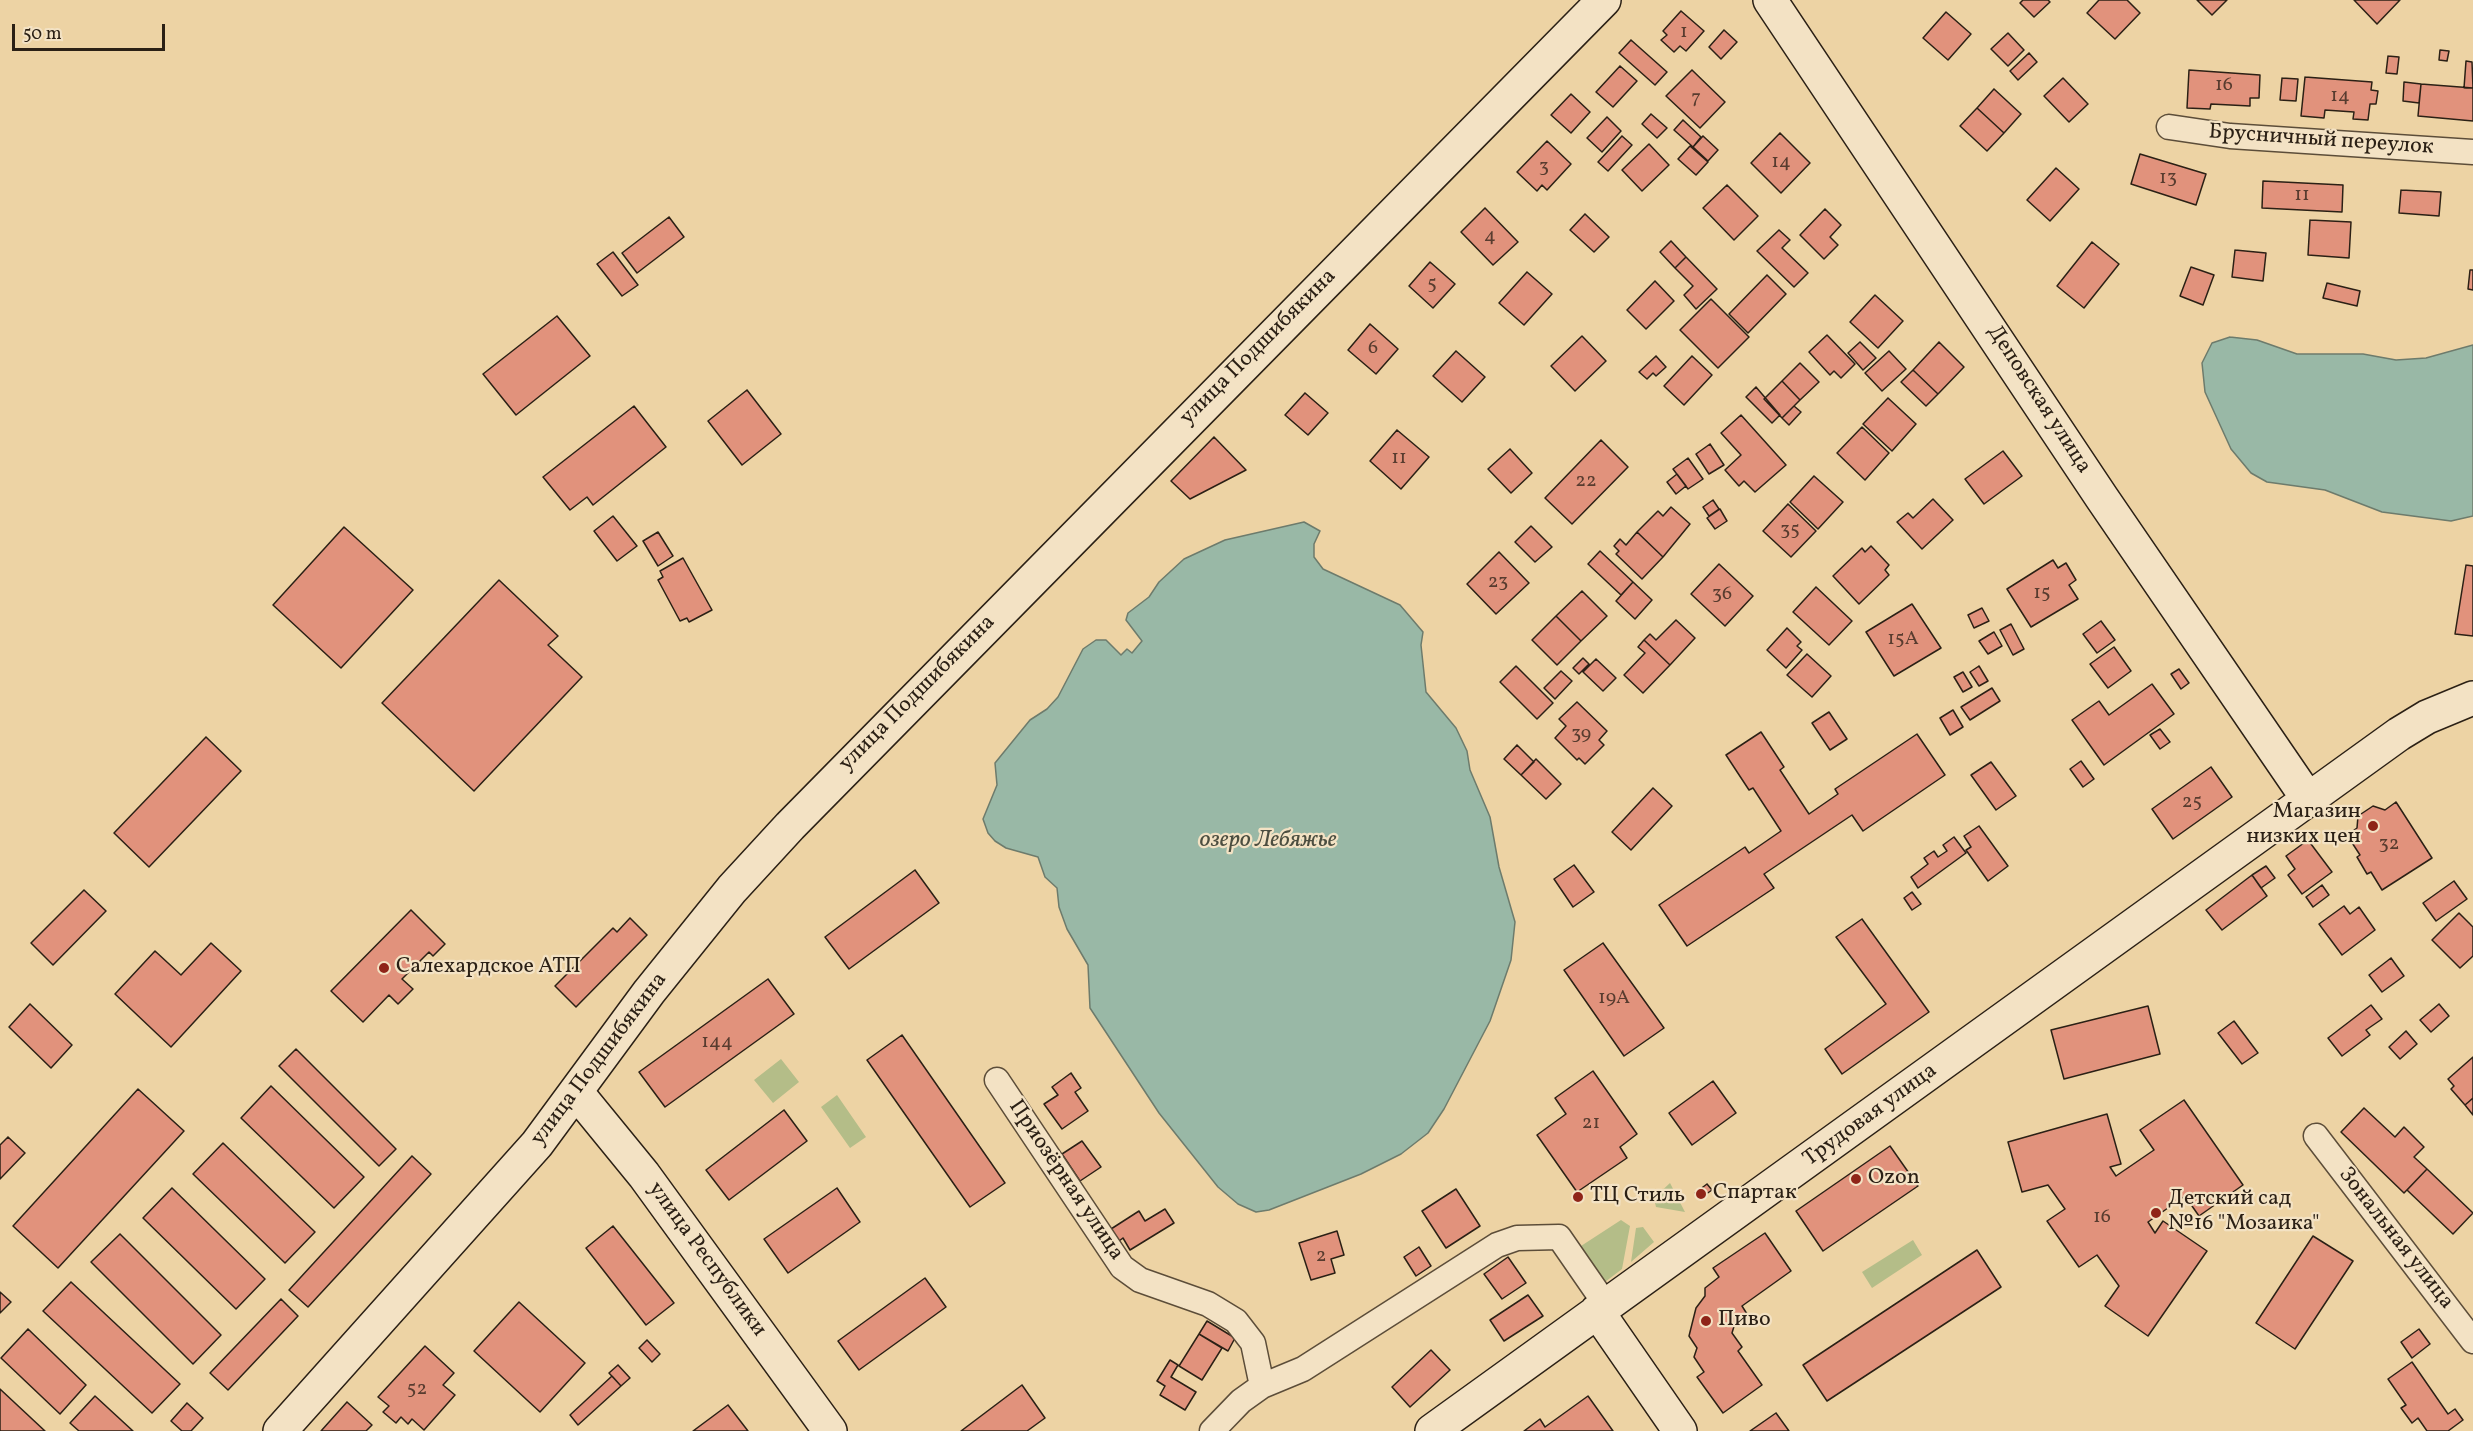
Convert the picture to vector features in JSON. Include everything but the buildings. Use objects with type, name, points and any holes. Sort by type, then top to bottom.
[{"type":"main road","name":"улица Подшибякина","points":[[280,1431],[511,1175],[577,1093],[649,992],[732,889],[790,826],[1604,0]]},
{"type":"main road","name":"Деповская улица","points":[[1770,0],[2109,507],[2308,799]]},
{"type":"main road","name":"Трудовая улица","points":[[1432,1431],[2415,724],[2471,703]]},
{"type":"main road","name":"улица Республики","points":[[577,1093],[644,1175],[830,1431]]},
{"type":"main road","points":[[1601,1308],[1680,1431]]},
{"type":"street","name":"Брусничный переулок","points":[[2169,127],[2230,136],[2473,152]]},
{"type":"street","name":"Приозёрная улица","points":[[997,1080],[1122,1268],[1140,1280],[1208,1304],[1236,1321],[1253,1343],[1262,1386]]},
{"type":"street","name":"Зональная улица","points":[[2316,1136],[2473,1341]]},
{"type":"street","points":[[1212,1431],[1241,1401],[1262,1386],[1303,1369],[1497,1245],[1517,1238],[1559,1237],[1601,1308]]},
{"type":"green space","points":[[781,1059],[799,1082],[773,1103],[754,1080]]},
{"type":"green space","points":[[837,1095],[866,1137],[850,1148],[821,1107]]},
{"type":"green space","points":[[1670,1183],[1685,1212],[1656,1207],[1654,1198]]},
{"type":"green space","points":[[1621,1220],[1630,1226],[1622,1269],[1605,1282],[1581,1246]]},
{"type":"green space","points":[[1643,1227],[1654,1242],[1631,1262],[1636,1228]]},
{"type":"green space","points":[[1913,1240],[1922,1255],[1872,1288],[1862,1272]]},
{"type":"water","points":[[2230,337],[2257,340],[2297,354],[2363,354],[2396,360],[2426,358],[2473,345],[2473,516],[2451,521],[2382,512],[2325,490],[2267,482],[2251,473],[2231,449],[2205,392],[2202,363],[2212,343]]},
{"type":"water","name":"озеро Лебяжье","points":[[1304,522],[1320,531],[1314,544],[1314,557],[1323,569],[1400,605],[1423,632],[1421,645],[1426,692],[1456,728],[1467,751],[1470,770],[1490,817],[1499,867],[1515,922],[1511,960],[1490,1021],[1444,1109],[1428,1133],[1401,1154],[1361,1174],[1269,1210],[1256,1212],[1238,1204],[1218,1187],[1159,1113],[1090,1008],[1088,965],[1067,929],[1059,907],[1057,888],[1045,877],[1038,857],[1006,848],[995,841],[988,833],[983,819],[997,785],[995,763],[1030,720],[1047,709],[1058,697],[1083,649],[1096,640],[1106,640],[1121,655],[1127,649],[1132,653],[1142,641],[1126,620],[1128,613],[1149,597],[1159,582],[1184,559],[1225,540]]},
{"type":"place","name":"Магазин низких цен","points":[[2373,826]]},
{"type":"place","name":"Салехардское АТП","points":[[384,968]]},
{"type":"place","name":"Ozon","points":[[1856,1179]]},
{"type":"place","name":"Спартак","points":[[1701,1194]]},
{"type":"place","name":"ТЦ Стиль","points":[[1578,1197]]},
{"type":"place","name":"Детский сад №16 \"Мозаика\"","points":[[2156,1213]]},
{"type":"place","name":"Пиво","points":[[1706,1321]]}]
